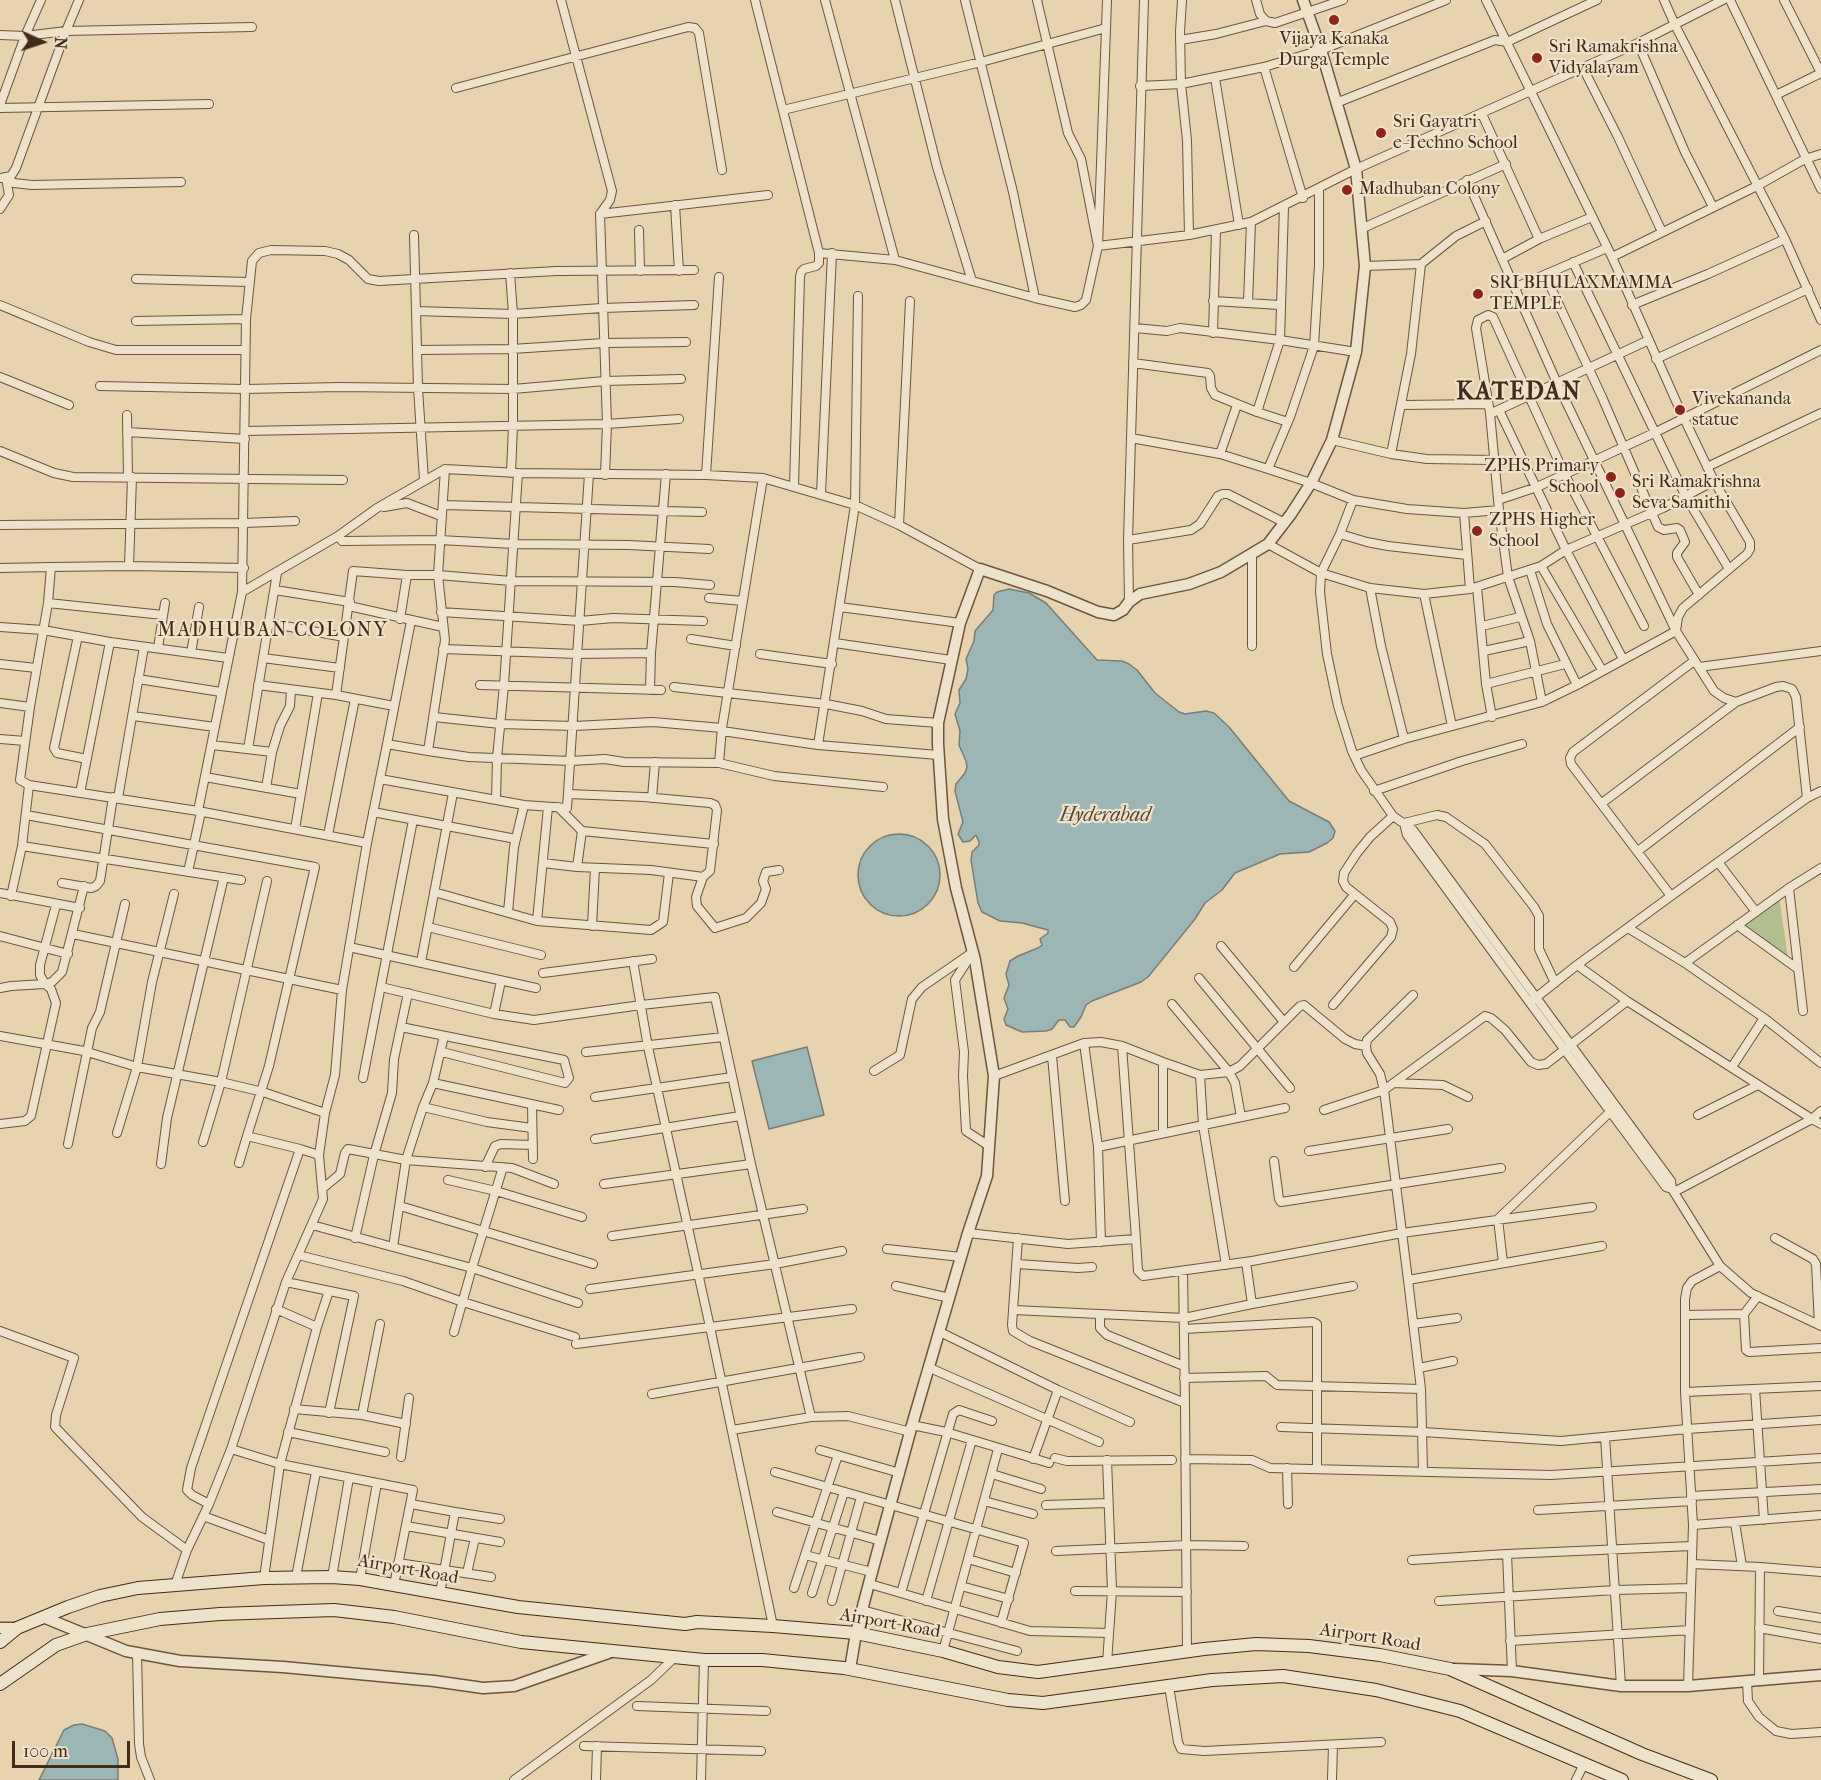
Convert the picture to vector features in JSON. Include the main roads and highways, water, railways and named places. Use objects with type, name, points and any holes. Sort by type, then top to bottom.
[{"type":"main road","name":"Airport Road","points":[[0,1642],[17,1628],[44,1617],[100,1596],[138,1588],[264,1578],[332,1577],[360,1579],[528,1608],[685,1624],[697,1622],[856,1633],[943,1651],[998,1667],[1038,1672],[1187,1651],[1256,1644],[1309,1646],[1380,1655],[1450,1669],[1642,1754],[1711,1780]]},
{"type":"main road","points":[[0,1684],[56,1645],[87,1634],[160,1619],[220,1614],[334,1610],[394,1617],[518,1641],[704,1660],[762,1660],[850,1669],[1008,1700],[1043,1703],[1212,1680],[1283,1676],[1376,1690],[1460,1711],[1622,1780]]},
{"type":"water","name":"Hyderabad","points":[[1009,589],[1029,593],[1046,603],[1097,660],[1122,661],[1129,664],[1137,670],[1155,693],[1179,712],[1185,714],[1206,711],[1214,713],[1229,727],[1289,801],[1329,822],[1335,831],[1333,838],[1327,843],[1309,852],[1280,854],[1235,873],[1222,890],[1205,903],[1195,919],[1148,977],[1086,1005],[1074,1027],[1070,1027],[1065,1020],[1059,1020],[1052,1029],[1046,1031],[1022,1032],[1006,1025],[1004,1019],[1008,1009],[1004,998],[1009,985],[1006,974],[1010,961],[1042,945],[1040,939],[1048,933],[1048,930],[1022,923],[1000,921],[982,912],[978,903],[971,860],[972,852],[979,842],[976,835],[970,841],[963,842],[958,834],[963,822],[955,791],[956,784],[967,767],[959,745],[960,731],[955,714],[960,703],[959,690],[966,679],[968,669],[966,659],[974,641],[975,631],[993,610],[994,595]]},
{"type":"water","points":[[899,834],[915,837],[928,846],[937,859],[940,875],[937,891],[928,904],[915,913],[899,916],[883,913],[870,904],[861,891],[858,875],[861,859],[870,846],[883,837]]},
{"type":"water","points":[[807,1047],[824,1115],[769,1129],[752,1061]]},
{"type":"water","points":[[82,1724],[105,1731],[112,1738],[118,1759],[118,1780],[39,1780],[64,1730]]},
{"type":"place","name":"Vijaya Kanaka Durga Temple","points":[[1334,20]]},
{"type":"place","name":"Sri Ramakrishna Vidyalayam","points":[[1537,58]]},
{"type":"place","name":"Sri Gayatri e-Techno School","points":[[1381,133]]},
{"type":"place","name":"Madhuban Colony","points":[[1347,190]]},
{"type":"place","name":"SRI BHULAXMAMMA TEMPLE","points":[[1478,294]]},
{"type":"place","name":"Vivekananda statue","points":[[1680,410]]},
{"type":"place","name":"ZPHS Primary School","points":[[1611,477]]},
{"type":"place","name":"Sri Ramakrishna Seva Samithi","points":[[1620,493]]},
{"type":"place","name":"ZPHS Higher School","points":[[1477,531]]},
{"type":"district","name":"KATEDAN","points":[[1519,393]]},
{"type":"district","name":"MADHUBAN COLONY","points":[[273,631]]}]
